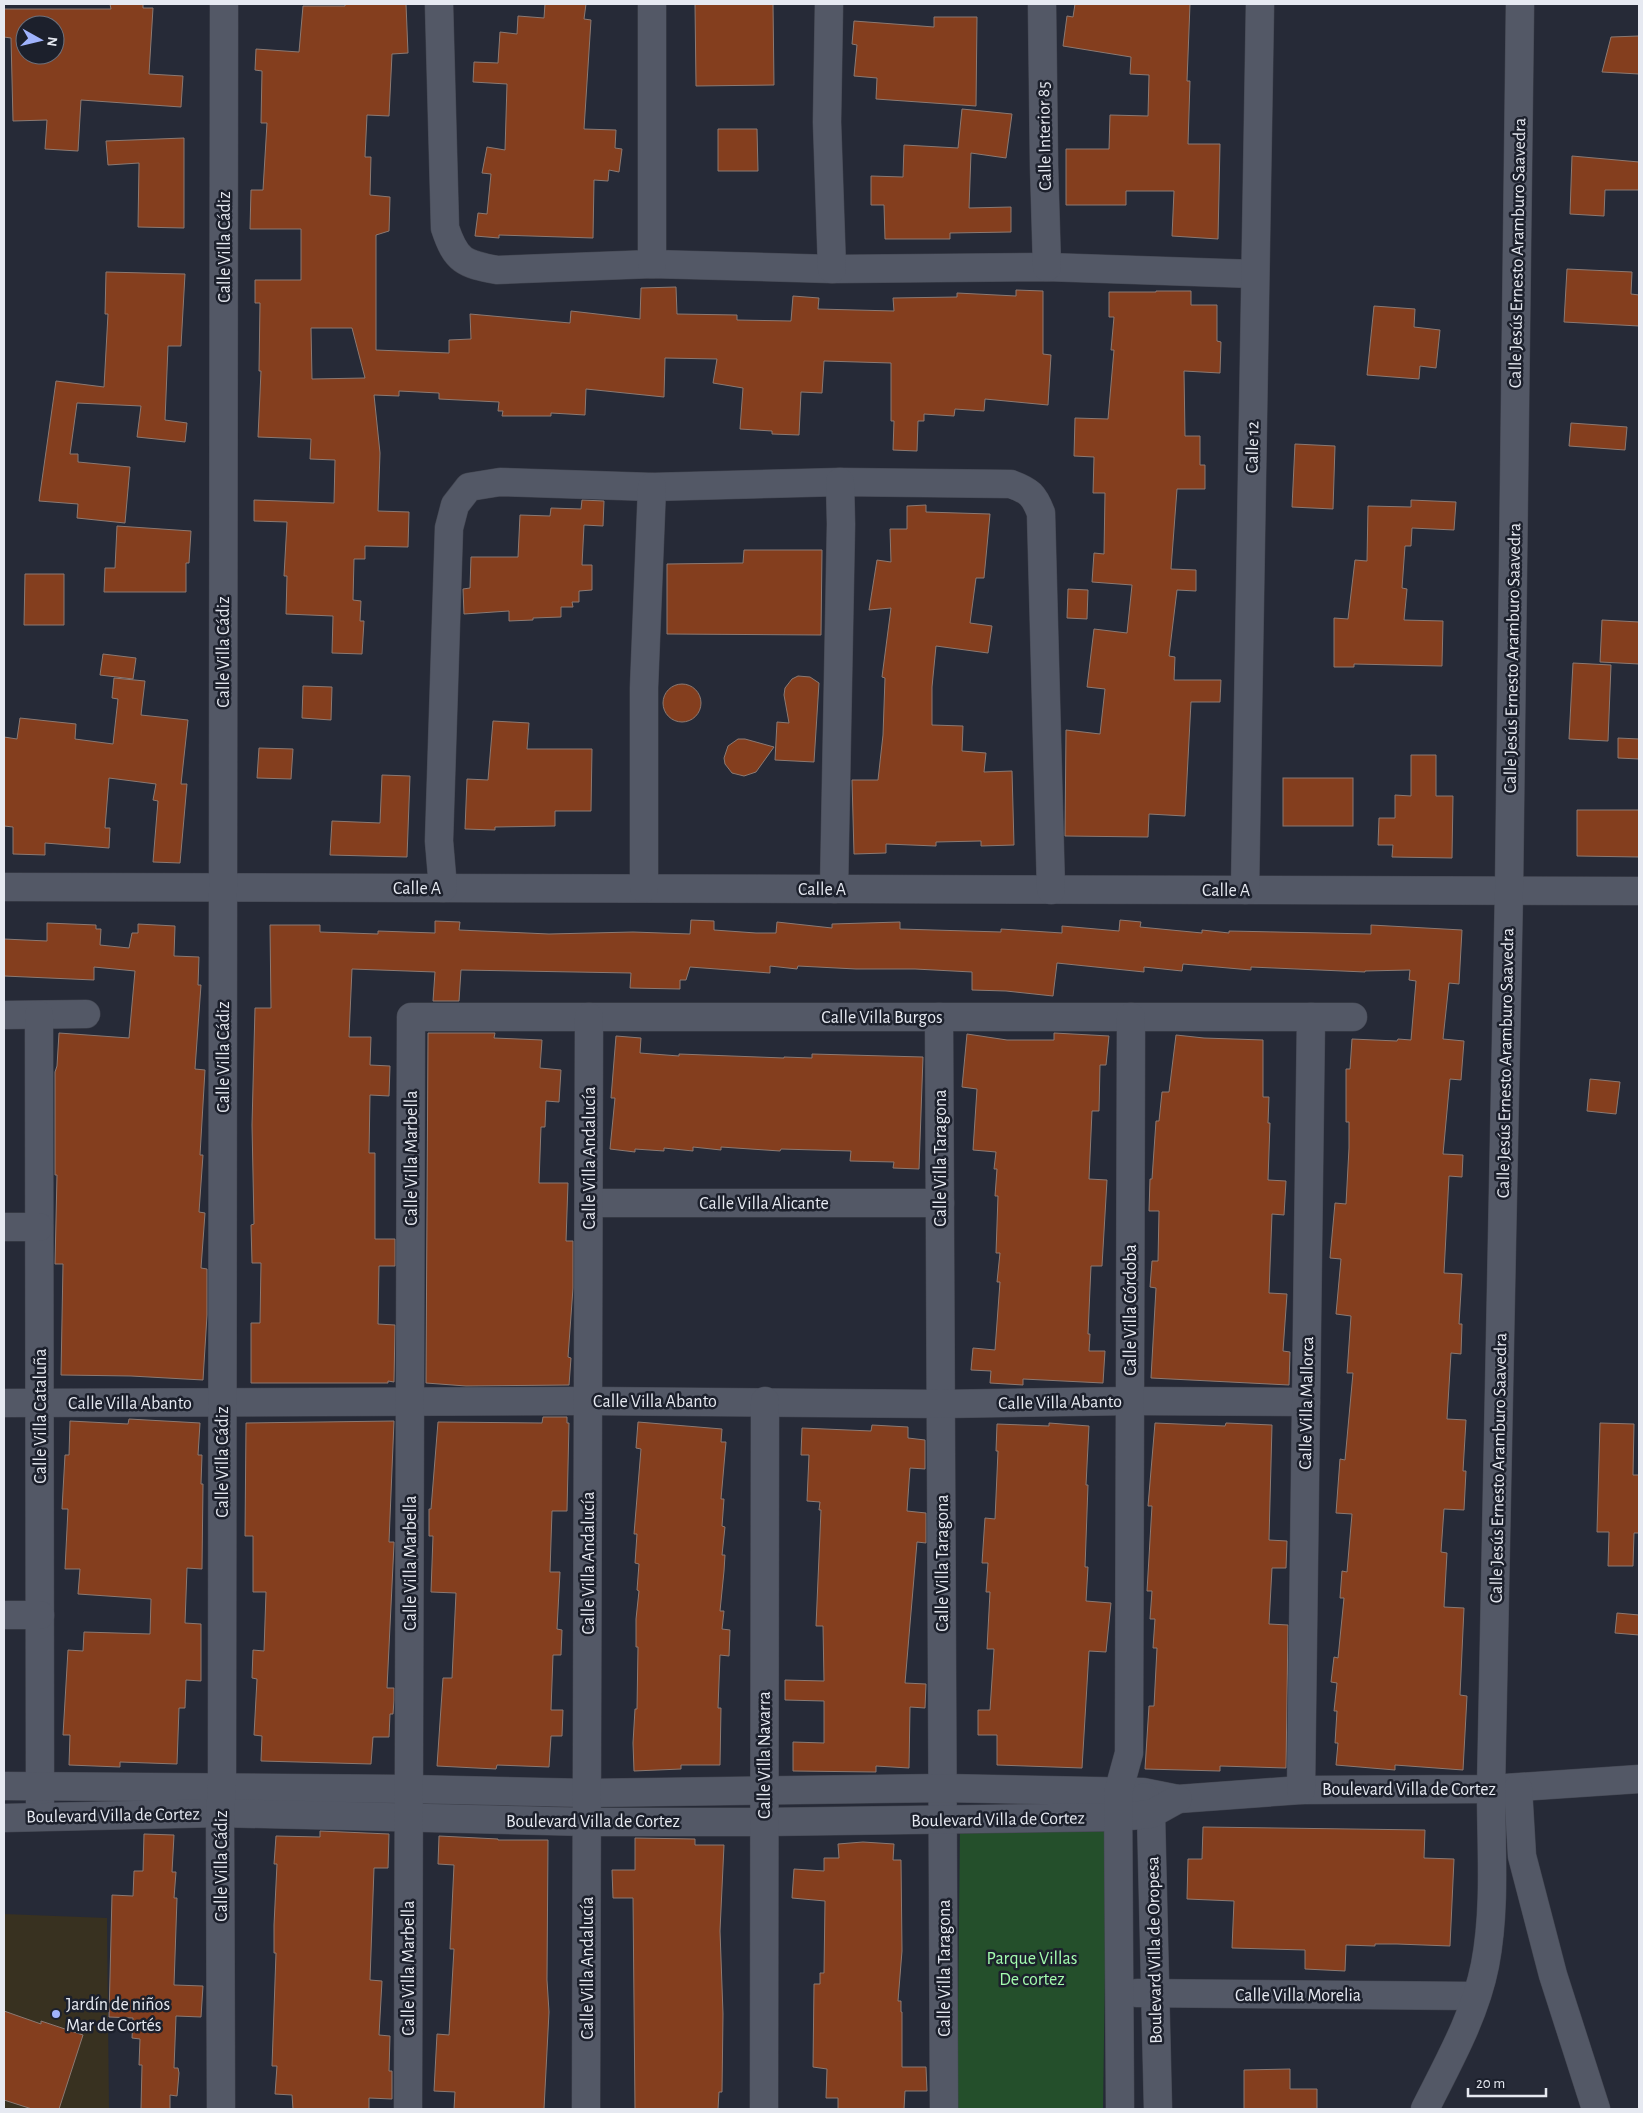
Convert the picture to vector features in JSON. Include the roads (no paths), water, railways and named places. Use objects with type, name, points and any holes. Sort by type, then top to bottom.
[{"type":"street","name":"Calle Villa Cádiz","points":[[221,2109],[224,4]]},
{"type":"street","points":[[439,4],[445,228],[459,258],[473,266],[498,270],[652,264],[832,269],[1047,267],[1254,274]]},
{"type":"street","points":[[652,4],[652,264]]},
{"type":"street","points":[[829,4],[827,122],[832,269]]},
{"type":"street","name":"Calle Interior 85","points":[[1042,4],[1047,267]]},
{"type":"street","name":"Calle 12","points":[[1245,890],[1260,4]]},
{"type":"street","name":"Calle Jesús Ernesto Aramburo Saavedra","points":[[1425,2109],[1467,2021],[1485,1966],[1490,1929],[1509,891],[1520,4]]},
{"type":"street","points":[[443,888],[439,831],[449,528],[454,505],[469,487],[500,482],[652,487],[840,482],[1011,484],[1027,490],[1036,500],[1042,513],[1052,890]]},
{"type":"street","points":[[834,889],[841,524],[840,482]]},
{"type":"street","points":[[644,888],[644,688],[652,487]]},
{"type":"street","name":"Calle A","points":[[4,887],[1639,892]]},
{"type":"street","points":[[4,1015],[86,1014]]},
{"type":"street","name":"Calle Villa Cataluña","points":[[39,1015],[40,1818]]},
{"type":"street","name":"Calle Villa Burgos","points":[[411,1017],[1353,1017]]},
{"type":"street","name":"Calle Villa Marbella","points":[[408,2109],[411,1017]]},
{"type":"street","name":"Calle Villa Andalucía","points":[[586,2109],[589,1017]]},
{"type":"street","name":"Calle Villa Taragona","points":[[940,1017],[944,2109]]},
{"type":"street","name":"Calle Villa Córdoba","points":[[1131,1017],[1129,1753],[1133,1804]]},
{"type":"street","name":"Calle Villa Mallorca","points":[[1301,1790],[1310,1017]]},
{"type":"street","name":"Calle Villa Alicante","points":[[589,1203],[940,1203]]},
{"type":"street","points":[[4,1227],[39,1227]]},
{"type":"street","name":"Calle Villa Abanto","points":[[4,1403],[765,1401],[941,1404],[1130,1401],[1306,1402]]},
{"type":"street","name":"Calle Villa Navarra","points":[[764,2109],[765,1401]]},
{"type":"street","points":[[4,1615],[40,1615]]},
{"type":"street","name":"Boulevard Villa de Cortez","points":[[4,1786],[40,1786],[221,1800],[409,1819],[764,1822],[943,1819],[1301,1790],[1492,1789],[1639,1779]]},
{"type":"street","name":"Boulevard Villa de Cortez","points":[[4,1818],[40,1818],[221,1800],[409,1789],[587,1793],[943,1788],[1133,1804]]},
{"type":"street","points":[[1518,1788],[1522,1856],[1552,1975],[1596,2109]]},
{"type":"street","name":"Boulevard Villa de Oropesa","points":[[1120,2109],[1121,1993],[1133,1804]]},
{"type":"street","name":"Boulevard Villa de Oropesa","points":[[1133,1804],[1155,1994],[1158,2109]]},
{"type":"street","name":"Calle Villa Morelia","points":[[1121,1993],[1476,1996]]},
{"type":"place","name":"Jardín de niños Mar de Cortés","points":[[56,2014]]},
{"type":"park label","name":"Parque Villas De cortez","points":[[1032,1968]]}]
